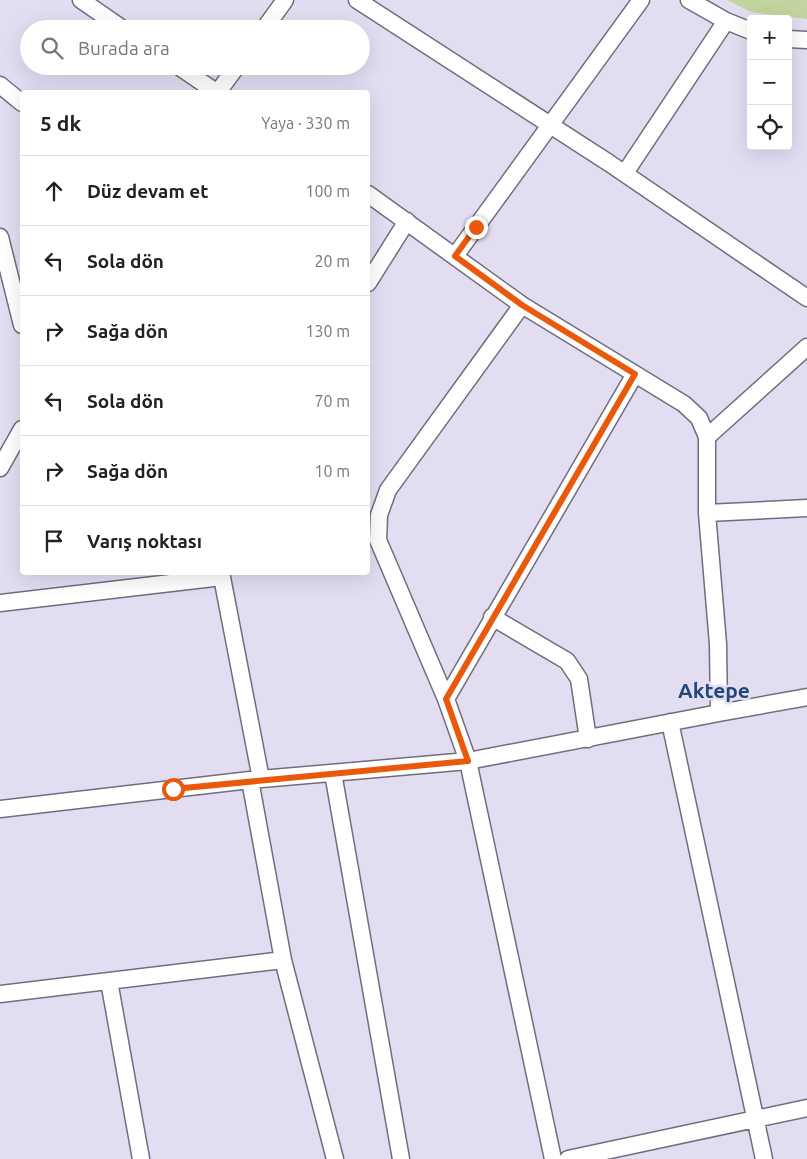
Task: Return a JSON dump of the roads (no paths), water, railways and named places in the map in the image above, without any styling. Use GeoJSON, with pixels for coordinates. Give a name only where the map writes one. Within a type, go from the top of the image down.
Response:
{"type":"FeatureCollection","features":[{"type":"Feature","properties":{"kind":"street"},"geometry":{"type":"LineString","coordinates":[[81,0],[110,20]]}},
{"type":"Feature","properties":{"kind":"street"},"geometry":{"type":"LineString","coordinates":[[271,20],[285,0]]}},
{"type":"Feature","properties":{"kind":"street"},"geometry":{"type":"LineString","coordinates":[[357,0],[550,124],[807,298]]}},
{"type":"Feature","properties":{"kind":"street"},"geometry":{"type":"LineString","coordinates":[[455,256],[641,0]]}},
{"type":"Feature","properties":{"kind":"street"},"geometry":{"type":"LineString","coordinates":[[689,0],[726,21],[747,29]]}},
{"type":"Feature","properties":{"kind":"street"},"geometry":{"type":"LineString","coordinates":[[625,174],[726,21]]}},
{"type":"Feature","properties":{"kind":"street"},"geometry":{"type":"LineString","coordinates":[[792,38],[807,40]]}},
{"type":"Feature","properties":{"kind":"street"},"geometry":{"type":"LineString","coordinates":[[192,75],[214,90]]}},
{"type":"Feature","properties":{"kind":"street"},"geometry":{"type":"LineString","coordinates":[[219,90],[230,75]]}},
{"type":"Feature","properties":{"kind":"street"},"geometry":{"type":"LineString","coordinates":[[0,85],[20,101]]}},
{"type":"Feature","properties":{"kind":"street"},"geometry":{"type":"LineString","coordinates":[[370,195],[522,305],[684,404],[700,418],[707,437],[707,513],[718,644],[720,713]]}},
{"type":"Feature","properties":{"kind":"street"},"geometry":{"type":"LineString","coordinates":[[370,280],[407,221]]}},
{"type":"Feature","properties":{"kind":"street"},"geometry":{"type":"LineString","coordinates":[[0,237],[20,316]]}},
{"type":"Feature","properties":{"kind":"street"},"geometry":{"type":"LineString","coordinates":[[522,305],[388,490],[379,515],[373,523],[378,540],[446,699],[468,761],[553,1159]]}},
{"type":"Feature","properties":{"kind":"street"},"geometry":{"type":"LineString","coordinates":[[707,437],[807,347]]}},
{"type":"Feature","properties":{"kind":"street"},"geometry":{"type":"LineString","coordinates":[[446,699],[635,374]]}},
{"type":"Feature","properties":{"kind":"street"},"geometry":{"type":"LineString","coordinates":[[0,468],[20,433]]}},
{"type":"Feature","properties":{"kind":"street"},"geometry":{"type":"LineString","coordinates":[[707,513],[807,508]]}},
{"type":"Feature","properties":{"kind":"street"},"geometry":{"type":"LineString","coordinates":[[0,603],[222,575],[256,780],[283,960],[335,1159]]}},
{"type":"Feature","properties":{"kind":"street"},"geometry":{"type":"LineString","coordinates":[[492,617],[567,661],[579,679],[588,739]]}},
{"type":"Feature","properties":{"kind":"street"},"geometry":{"type":"LineString","coordinates":[[0,809],[333,772],[468,761],[807,697]]}},
{"type":"Feature","properties":{"kind":"street"},"geometry":{"type":"LineString","coordinates":[[670,722],[764,1159]]}},
{"type":"Feature","properties":{"kind":"street"},"geometry":{"type":"LineString","coordinates":[[333,772],[401,1159]]}},
{"type":"Feature","properties":{"kind":"street"},"geometry":{"type":"LineString","coordinates":[[0,994],[283,960]]}},
{"type":"Feature","properties":{"kind":"street"},"geometry":{"type":"LineString","coordinates":[[109,981],[141,1159]]}},
{"type":"Feature","properties":{"kind":"street"},"geometry":{"type":"LineString","coordinates":[[568,1159],[807,1108]]}},
{"type":"Feature","properties":{"kind":"district","name":"Aktepe"},"geometry":{"type":"Point","coordinates":[714,690]}}]}
